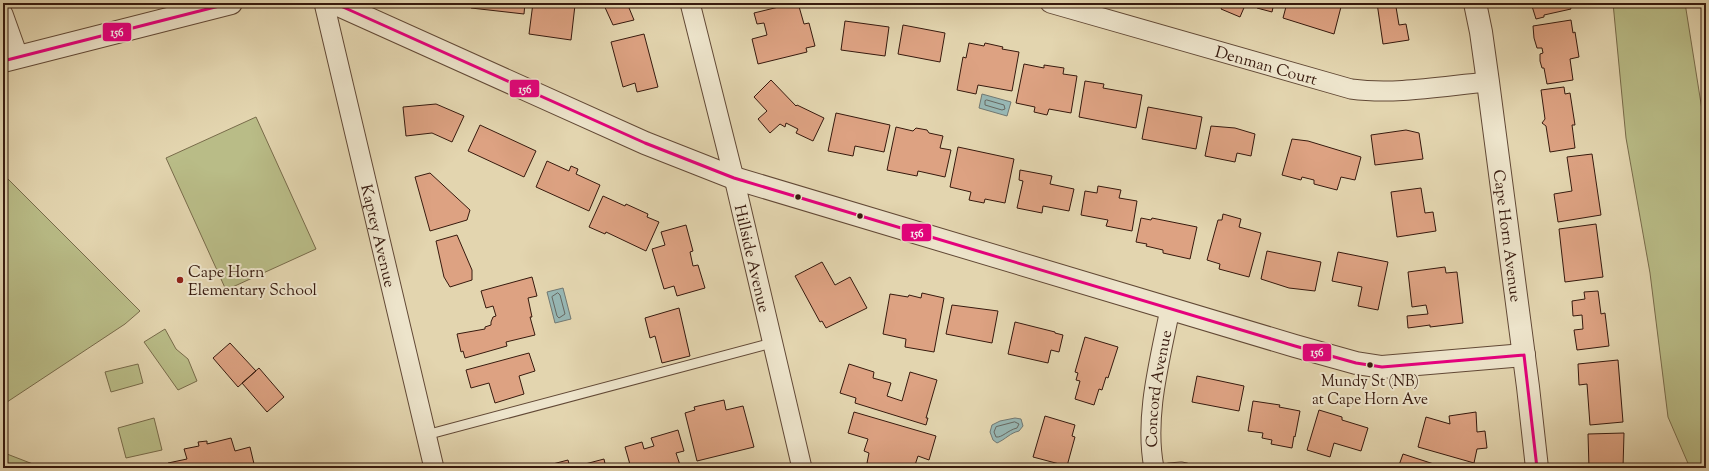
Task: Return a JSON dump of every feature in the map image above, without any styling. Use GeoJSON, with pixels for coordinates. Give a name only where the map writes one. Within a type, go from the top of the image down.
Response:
{"type":"FeatureCollection","features":[{"type":"Feature","properties":{"kind":"street"},"geometry":{"type":"LineString","coordinates":[[3,14],[10,58],[231,3]]}},
{"type":"Feature","properties":{"kind":"street","name":"Kaptey Avenue"},"geometry":{"type":"LineString","coordinates":[[324,3],[434,468]]}},
{"type":"Feature","properties":{"kind":"street"},"geometry":{"type":"LineString","coordinates":[[334,3],[645,143],[734,178],[1170,309],[1343,360],[1371,366],[1399,367],[1524,355]]}},
{"type":"Feature","properties":{"kind":"street","name":"Hillside Avenue"},"geometry":{"type":"LineString","coordinates":[[690,3],[734,178],[802,468]]}},
{"type":"Feature","properties":{"kind":"street","name":"Denman Court"},"geometry":{"type":"LineString","coordinates":[[1050,3],[1351,89],[1369,92],[1393,91],[1488,82]]}},
{"type":"Feature","properties":{"kind":"street","name":"Cape Horn Avenue"},"geometry":{"type":"LineString","coordinates":[[1475,3],[1488,82],[1524,355],[1537,468]]}},
{"type":"Feature","properties":{"kind":"street","name":"Concord Avenue"},"geometry":{"type":"LineString","coordinates":[[1154,468],[1150,449],[1151,414],[1170,309]]}},
{"type":"Feature","properties":{"kind":"lane"},"geometry":{"type":"LineString","coordinates":[[426,436],[772,343]]}},
{"type":"Feature","properties":{"kind":"lane"},"geometry":{"type":"LineString","coordinates":[[1169,468],[1186,468]]}},
{"type":"Feature","properties":{"kind":"green space"},"geometry":{"type":"Polygon","coordinates":[[[1613,3],[1685,3],[1706,135],[1706,468],[1690,468],[1668,417],[1650,273],[1626,138],[1613,3]]]}},
{"type":"Feature","properties":{"kind":"green space"},"geometry":{"type":"Polygon","coordinates":[[[256,117],[316,249],[226,290],[166,158],[256,117]]]}},
{"type":"Feature","properties":{"kind":"green space"},"geometry":{"type":"Polygon","coordinates":[[[3,174],[140,311],[125,324],[4,404],[3,174]]]}},
{"type":"Feature","properties":{"kind":"green space"},"geometry":{"type":"Polygon","coordinates":[[[165,329],[176,349],[188,359],[197,381],[178,390],[144,342],[165,329]]]}},
{"type":"Feature","properties":{"kind":"green space"},"geometry":{"type":"Polygon","coordinates":[[[138,364],[143,383],[111,392],[105,372],[138,364]]]}},
{"type":"Feature","properties":{"kind":"green space"},"geometry":{"type":"Polygon","coordinates":[[[154,418],[162,450],[126,458],[118,428],[154,418]]]}},
{"type":"Feature","properties":{"kind":"green space"},"geometry":{"type":"Polygon","coordinates":[[[7,454],[38,466],[38,468],[3,468],[3,463],[7,454]]]}},
{"type":"Feature","properties":{"kind":"water"},"geometry":{"type":"Polygon","coordinates":[[[982,94],[1011,102],[1007,116],[979,108],[982,94]]]}},
{"type":"Feature","properties":{"kind":"water"},"geometry":{"type":"Polygon","coordinates":[[[563,288],[571,319],[555,323],[547,292],[563,288]]]}},
{"type":"Feature","properties":{"kind":"water"},"geometry":{"type":"Polygon","coordinates":[[[1015,418],[1021,419],[1023,426],[1019,431],[997,443],[993,440],[990,432],[992,425],[1000,421],[1015,418]]]}},
{"type":"Feature","properties":{"kind":"building"},"geometry":{"type":"Polygon","coordinates":[[[472,3],[525,3],[524,14],[471,8],[472,3]]]}},
{"type":"Feature","properties":{"kind":"building"},"geometry":{"type":"Polygon","coordinates":[[[533,3],[561,3],[575,5],[571,40],[529,34],[533,3]]]}},
{"type":"Feature","properties":{"kind":"building"},"geometry":{"type":"Polygon","coordinates":[[[603,3],[627,3],[634,20],[613,25],[603,3]]]}},
{"type":"Feature","properties":{"kind":"building"},"geometry":{"type":"Polygon","coordinates":[[[798,3],[804,24],[809,23],[815,46],[806,48],[807,52],[758,64],[752,39],[767,35],[764,23],[757,24],[754,13],[798,3]]]}},
{"type":"Feature","properties":{"kind":"building"},"geometry":{"type":"Polygon","coordinates":[[[1224,3],[1246,3],[1240,17],[1221,9],[1224,3]]]}},
{"type":"Feature","properties":{"kind":"building"},"geometry":{"type":"Polygon","coordinates":[[[1258,3],[1274,3],[1272,12],[1257,8],[1258,3]]]}},
{"type":"Feature","properties":{"kind":"building"},"geometry":{"type":"Polygon","coordinates":[[[1287,3],[1342,3],[1334,34],[1283,18],[1287,3]]]}},
{"type":"Feature","properties":{"kind":"building"},"geometry":{"type":"Polygon","coordinates":[[[1377,3],[1417,3],[1396,7],[1399,25],[1406,24],[1409,40],[1383,44],[1377,3]]]}},
{"type":"Feature","properties":{"kind":"building"},"geometry":{"type":"Polygon","coordinates":[[[1531,3],[1569,3],[1571,9],[1544,15],[1544,17],[1536,19],[1531,3]]]}},
{"type":"Feature","properties":{"kind":"building"},"geometry":{"type":"Polygon","coordinates":[[[1571,20],[1573,33],[1575,32],[1579,57],[1570,59],[1573,80],[1547,84],[1544,68],[1542,68],[1540,61],[1540,54],[1543,53],[1542,48],[1537,48],[1533,26],[1571,20]]]}},
{"type":"Feature","properties":{"kind":"building"},"geometry":{"type":"Polygon","coordinates":[[[845,21],[889,27],[885,56],[841,50],[845,21]]]}},
{"type":"Feature","properties":{"kind":"building"},"geometry":{"type":"Polygon","coordinates":[[[903,25],[945,33],[940,62],[898,54],[903,25]]]}},
{"type":"Feature","properties":{"kind":"building"},"geometry":{"type":"Polygon","coordinates":[[[644,34],[658,87],[637,92],[635,83],[623,87],[611,42],[644,34]]]}},
{"type":"Feature","properties":{"kind":"building"},"geometry":{"type":"Polygon","coordinates":[[[969,43],[984,46],[985,43],[1003,47],[1002,49],[1019,52],[1012,91],[978,85],[976,94],[957,90],[963,57],[966,58],[969,43]]]}},
{"type":"Feature","properties":{"kind":"building"},"geometry":{"type":"Polygon","coordinates":[[[1024,64],[1044,68],[1044,65],[1064,68],[1063,74],[1077,76],[1071,113],[1049,109],[1047,115],[1034,112],[1035,107],[1016,103],[1024,64]]]}},
{"type":"Feature","properties":{"kind":"building"},"geometry":{"type":"Polygon","coordinates":[[[771,80],[796,106],[797,105],[824,118],[813,141],[796,133],[798,129],[786,123],[785,127],[780,124],[770,133],[758,119],[767,111],[754,97],[771,80]]]}},
{"type":"Feature","properties":{"kind":"building"},"geometry":{"type":"Polygon","coordinates":[[[1085,81],[1104,84],[1103,88],[1142,95],[1136,128],[1079,117],[1085,81]]]}},
{"type":"Feature","properties":{"kind":"building"},"geometry":{"type":"Polygon","coordinates":[[[1564,87],[1565,94],[1570,93],[1575,125],[1572,125],[1575,148],[1550,152],[1546,126],[1542,123],[1545,119],[1541,90],[1564,87]]]}},
{"type":"Feature","properties":{"kind":"building"},"geometry":{"type":"Polygon","coordinates":[[[436,104],[464,116],[452,142],[432,133],[406,136],[403,107],[436,104]]]}},
{"type":"Feature","properties":{"kind":"building"},"geometry":{"type":"Polygon","coordinates":[[[1148,107],[1202,117],[1196,149],[1142,139],[1148,107]]]}},
{"type":"Feature","properties":{"kind":"building"},"geometry":{"type":"Polygon","coordinates":[[[836,113],[890,125],[884,152],[855,146],[853,156],[828,151],[836,113]]]}},
{"type":"Feature","properties":{"kind":"building"},"geometry":{"type":"Polygon","coordinates":[[[480,125],[536,151],[524,177],[468,151],[480,125]]]}},
{"type":"Feature","properties":{"kind":"building"},"geometry":{"type":"Polygon","coordinates":[[[1211,126],[1235,128],[1255,134],[1251,156],[1237,153],[1235,162],[1205,156],[1211,126]]]}},
{"type":"Feature","properties":{"kind":"building"},"geometry":{"type":"Polygon","coordinates":[[[896,127],[913,131],[916,128],[927,130],[929,133],[943,136],[940,148],[951,150],[945,177],[918,171],[917,176],[887,170],[896,127]]]}},
{"type":"Feature","properties":{"kind":"building"},"geometry":{"type":"Polygon","coordinates":[[[1406,130],[1419,133],[1423,159],[1375,165],[1371,135],[1406,130]]]}},
{"type":"Feature","properties":{"kind":"building"},"geometry":{"type":"Polygon","coordinates":[[[1292,139],[1308,141],[1361,157],[1355,180],[1341,177],[1337,190],[1314,184],[1314,180],[1302,177],[1301,180],[1282,175],[1292,139]]]}},
{"type":"Feature","properties":{"kind":"building"},"geometry":{"type":"Polygon","coordinates":[[[958,147],[1014,159],[1005,203],[985,199],[984,203],[969,200],[971,192],[950,187],[958,147]]]}},
{"type":"Feature","properties":{"kind":"building"},"geometry":{"type":"Polygon","coordinates":[[[1592,154],[1601,215],[1558,222],[1554,194],[1572,191],[1567,157],[1592,154]]]}},
{"type":"Feature","properties":{"kind":"building"},"geometry":{"type":"Polygon","coordinates":[[[547,161],[569,171],[571,166],[578,169],[576,174],[600,185],[589,211],[536,187],[547,161]]]}},
{"type":"Feature","properties":{"kind":"building"},"geometry":{"type":"Polygon","coordinates":[[[1020,170],[1052,176],[1050,184],[1074,189],[1069,211],[1043,206],[1042,213],[1017,208],[1023,181],[1019,180],[1020,170]]]}},
{"type":"Feature","properties":{"kind":"building"},"geometry":{"type":"Polygon","coordinates":[[[430,173],[470,210],[467,220],[430,231],[415,177],[430,173]]]}},
{"type":"Feature","properties":{"kind":"building"},"geometry":{"type":"Polygon","coordinates":[[[1098,186],[1121,190],[1119,198],[1137,201],[1132,231],[1106,226],[1108,220],[1081,215],[1085,191],[1097,193],[1098,186]]]}},
{"type":"Feature","properties":{"kind":"building"},"geometry":{"type":"Polygon","coordinates":[[[1421,188],[1425,213],[1433,212],[1436,231],[1397,237],[1391,192],[1421,188]]]}},
{"type":"Feature","properties":{"kind":"building"},"geometry":{"type":"Polygon","coordinates":[[[603,196],[648,214],[647,217],[659,222],[646,251],[606,232],[605,234],[589,227],[603,196]]]}},
{"type":"Feature","properties":{"kind":"building"},"geometry":{"type":"Polygon","coordinates":[[[1223,214],[1241,219],[1239,227],[1261,233],[1249,277],[1219,269],[1220,264],[1207,260],[1218,220],[1222,220],[1223,214]]]}},
{"type":"Feature","properties":{"kind":"building"},"geometry":{"type":"Polygon","coordinates":[[[1141,218],[1151,220],[1152,218],[1197,227],[1190,259],[1163,253],[1163,250],[1146,246],[1147,244],[1136,242],[1141,218]]]}},
{"type":"Feature","properties":{"kind":"building"},"geometry":{"type":"Polygon","coordinates":[[[1596,224],[1603,277],[1565,282],[1559,229],[1596,224]]]}},
{"type":"Feature","properties":{"kind":"building"},"geometry":{"type":"Polygon","coordinates":[[[686,225],[693,251],[690,252],[693,266],[698,265],[705,288],[677,296],[674,286],[664,289],[652,249],[665,245],[661,232],[686,225]]]}},
{"type":"Feature","properties":{"kind":"building"},"geometry":{"type":"Polygon","coordinates":[[[457,235],[472,270],[472,280],[450,287],[444,277],[436,241],[457,235]]]}},
{"type":"Feature","properties":{"kind":"building"},"geometry":{"type":"Polygon","coordinates":[[[1267,251],[1321,262],[1315,291],[1289,288],[1261,279],[1267,251]]]}},
{"type":"Feature","properties":{"kind":"building"},"geometry":{"type":"Polygon","coordinates":[[[1338,252],[1388,262],[1378,310],[1358,306],[1362,287],[1332,281],[1338,252]]]}},
{"type":"Feature","properties":{"kind":"building"},"geometry":{"type":"Polygon","coordinates":[[[822,262],[835,285],[850,277],[867,308],[826,328],[822,321],[820,322],[795,276],[822,262]]]}},
{"type":"Feature","properties":{"kind":"building"},"geometry":{"type":"Polygon","coordinates":[[[1445,267],[1446,273],[1457,272],[1463,323],[1408,328],[1407,316],[1428,314],[1426,305],[1412,307],[1408,272],[1445,267]]]}},
{"type":"Feature","properties":{"kind":"building"},"geometry":{"type":"Polygon","coordinates":[[[532,277],[537,296],[528,298],[532,317],[530,317],[535,335],[506,342],[507,346],[465,358],[463,351],[461,352],[457,334],[485,329],[485,327],[491,325],[493,317],[496,316],[493,306],[486,308],[481,291],[532,277]]]}},
{"type":"Feature","properties":{"kind":"building"},"geometry":{"type":"Polygon","coordinates":[[[1598,291],[1601,314],[1605,313],[1609,346],[1577,350],[1574,330],[1583,329],[1582,315],[1573,316],[1572,301],[1585,299],[1584,292],[1598,291]]]}},
{"type":"Feature","properties":{"kind":"building"},"geometry":{"type":"Polygon","coordinates":[[[922,293],[944,298],[934,352],[905,347],[906,339],[883,334],[890,294],[908,297],[909,295],[921,298],[922,293]]]}},
{"type":"Feature","properties":{"kind":"building"},"geometry":{"type":"Polygon","coordinates":[[[952,305],[998,311],[992,343],[946,334],[952,305]]]}},
{"type":"Feature","properties":{"kind":"building"},"geometry":{"type":"Polygon","coordinates":[[[679,308],[690,356],[662,363],[655,336],[650,338],[645,318],[679,308]]]}},
{"type":"Feature","properties":{"kind":"building"},"geometry":{"type":"Polygon","coordinates":[[[1015,322],[1063,335],[1059,352],[1051,350],[1048,363],[1008,354],[1015,322]]]}},
{"type":"Feature","properties":{"kind":"building"},"geometry":{"type":"Polygon","coordinates":[[[1085,337],[1118,347],[1108,378],[1106,377],[1102,390],[1099,389],[1094,405],[1075,399],[1080,381],[1076,380],[1078,373],[1075,372],[1085,337]]]}},
{"type":"Feature","properties":{"kind":"building"},"geometry":{"type":"Polygon","coordinates":[[[230,343],[256,371],[238,387],[213,358],[230,343]]]}},
{"type":"Feature","properties":{"kind":"building"},"geometry":{"type":"Polygon","coordinates":[[[529,353],[535,371],[519,376],[524,394],[495,403],[489,383],[471,388],[466,370],[529,353]]]}},
{"type":"Feature","properties":{"kind":"building"},"geometry":{"type":"Polygon","coordinates":[[[1618,360],[1623,422],[1590,425],[1587,384],[1579,385],[1578,364],[1618,360]]]}},
{"type":"Feature","properties":{"kind":"building"},"geometry":{"type":"Polygon","coordinates":[[[849,364],[874,372],[873,378],[891,383],[887,396],[902,401],[910,372],[937,380],[926,418],[928,418],[926,425],[855,403],[856,398],[840,393],[849,364]]]}},
{"type":"Feature","properties":{"kind":"building"},"geometry":{"type":"Polygon","coordinates":[[[259,368],[284,397],[267,412],[242,383],[259,368]]]}},
{"type":"Feature","properties":{"kind":"building"},"geometry":{"type":"Polygon","coordinates":[[[1197,376],[1244,386],[1239,411],[1192,402],[1197,376]]]}},
{"type":"Feature","properties":{"kind":"building"},"geometry":{"type":"Polygon","coordinates":[[[724,400],[726,410],[743,406],[754,447],[697,461],[685,413],[695,410],[694,407],[724,400]]]}},
{"type":"Feature","properties":{"kind":"building"},"geometry":{"type":"Polygon","coordinates":[[[1253,401],[1280,405],[1279,407],[1300,411],[1292,448],[1271,444],[1272,440],[1262,438],[1263,433],[1248,431],[1253,401]]]}},
{"type":"Feature","properties":{"kind":"building"},"geometry":{"type":"Polygon","coordinates":[[[1319,410],[1342,417],[1342,420],[1368,428],[1361,451],[1334,443],[1330,457],[1307,450],[1319,410]]]}},
{"type":"Feature","properties":{"kind":"building"},"geometry":{"type":"Polygon","coordinates":[[[854,412],[936,436],[929,460],[918,456],[914,468],[884,468],[867,463],[869,453],[864,451],[868,439],[848,433],[854,412]]]}},
{"type":"Feature","properties":{"kind":"building"},"geometry":{"type":"Polygon","coordinates":[[[1476,412],[1477,432],[1485,431],[1487,448],[1477,449],[1474,463],[1418,447],[1426,417],[1450,424],[1449,416],[1476,412]]]}},
{"type":"Feature","properties":{"kind":"building"},"geometry":{"type":"Polygon","coordinates":[[[1045,416],[1075,425],[1072,436],[1075,437],[1067,466],[1033,457],[1045,416]]]}},
{"type":"Feature","properties":{"kind":"building"},"geometry":{"type":"Polygon","coordinates":[[[678,430],[684,451],[676,453],[681,468],[631,468],[625,447],[642,442],[644,449],[654,446],[651,438],[678,430]]]}},
{"type":"Feature","properties":{"kind":"building"},"geometry":{"type":"Polygon","coordinates":[[[1624,433],[1623,468],[1589,468],[1588,434],[1624,433]]]}},
{"type":"Feature","properties":{"kind":"building"},"geometry":{"type":"Polygon","coordinates":[[[231,438],[235,451],[250,447],[255,468],[169,468],[168,463],[187,459],[184,449],[199,446],[198,442],[207,441],[207,444],[231,438]]]}},
{"type":"Feature","properties":{"kind":"building"},"geometry":{"type":"Polygon","coordinates":[[[1403,454],[1443,467],[1398,468],[1403,454]]]}},
{"type":"Feature","properties":{"kind":"building"},"geometry":{"type":"Polygon","coordinates":[[[604,459],[606,468],[570,468],[604,459]]]}},
{"type":"Feature","properties":{"kind":"building"},"geometry":{"type":"Polygon","coordinates":[[[568,460],[570,468],[545,468],[545,466],[568,460]]]}},
{"type":"Feature","properties":{"kind":"transit line","name":"156"},"geometry":{"type":"LineString","coordinates":[[3,61],[231,3]]}},
{"type":"Feature","properties":{"kind":"transit line","name":"156"},"geometry":{"type":"LineString","coordinates":[[334,3],[645,143],[734,178],[1295,346],[1356,363],[1382,367],[1524,355]]}},
{"type":"Feature","properties":{"kind":"transit line","name":"156"},"geometry":{"type":"LineString","coordinates":[[1524,355],[1537,468]]}},
{"type":"Feature","properties":{"kind":"place","name":"Cape Horn Elementary School"},"geometry":{"type":"Point","coordinates":[180,280]}},
{"type":"Feature","properties":{"kind":"place","name":"Mundy St (NB) at Cape Horn Ave"},"geometry":{"type":"Point","coordinates":[1370,365]}}]}
